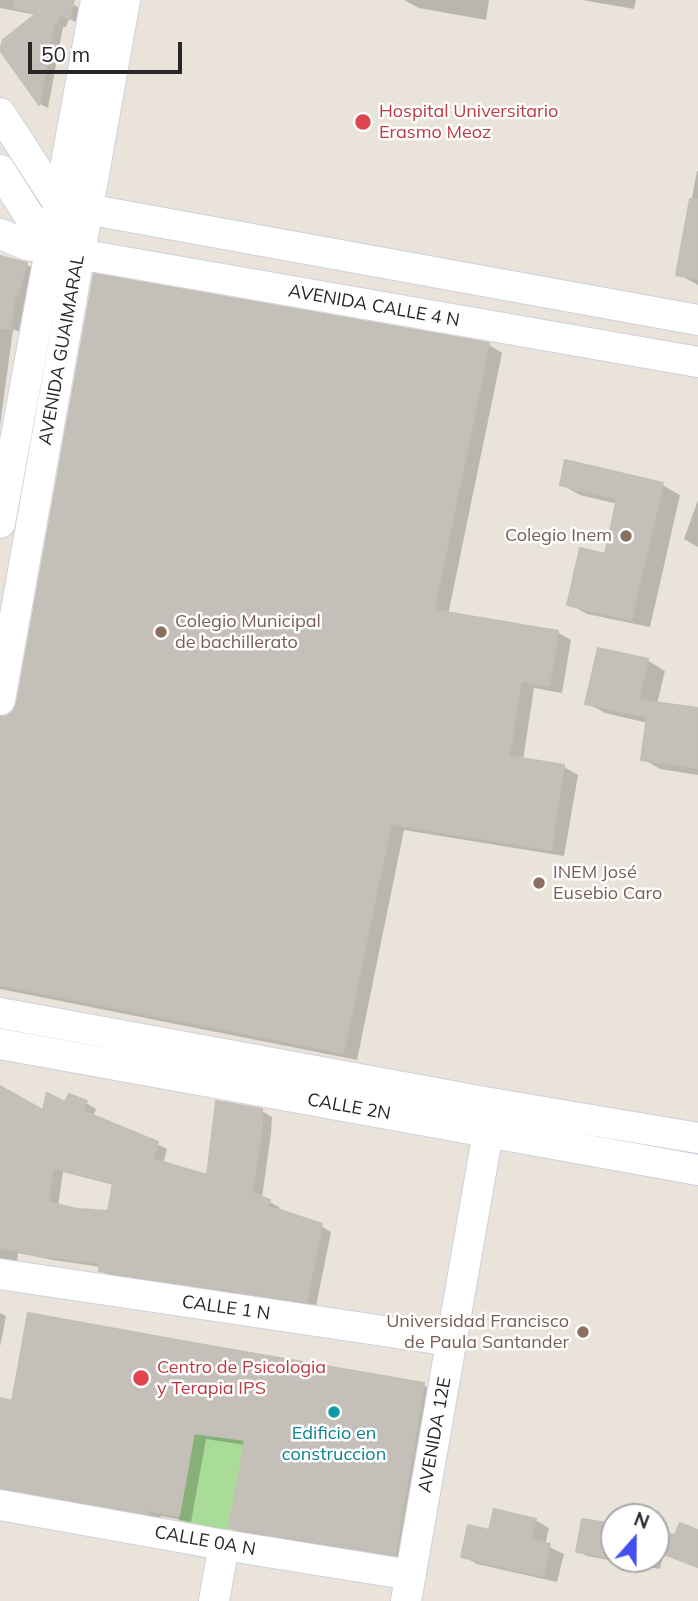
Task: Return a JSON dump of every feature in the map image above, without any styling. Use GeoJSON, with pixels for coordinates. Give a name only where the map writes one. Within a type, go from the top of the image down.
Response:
{"type":"FeatureCollection","features":[{"type":"Feature","properties":{"kind":"street","name":"AVENIDA GUAIMARAL"},"geometry":{"type":"LineString","coordinates":[[0,700],[79,254],[73,206],[96,0]]}},
{"type":"Feature","properties":{"kind":"street","name":"AVENIDA GUAIMARAL"},"geometry":{"type":"LineString","coordinates":[[0,523],[50,249],[73,206],[125,0]]}},
{"type":"Feature","properties":{"kind":"street"},"geometry":{"type":"LineString","coordinates":[[0,113],[73,206],[698,320]]}},
{"type":"Feature","properties":{"kind":"street"},"geometry":{"type":"LineString","coordinates":[[0,170],[50,249]]}},
{"type":"Feature","properties":{"kind":"street","name":"AVENIDA CALLE 4 N"},"geometry":{"type":"LineString","coordinates":[[0,234],[27,245],[698,362]]}},
{"type":"Feature","properties":{"kind":"street"},"geometry":{"type":"LineString","coordinates":[[646,353],[653,312]]}},
{"type":"Feature","properties":{"kind":"street","name":"CALLE 2N"},"geometry":{"type":"LineString","coordinates":[[0,1013],[489,1118],[698,1170]]}},
{"type":"Feature","properties":{"kind":"street","name":"CALLE 2N"},"geometry":{"type":"LineString","coordinates":[[0,1044],[489,1118],[698,1138]]}},
{"type":"Feature","properties":{"kind":"street","name":"AVENIDA 12E"},"geometry":{"type":"LineString","coordinates":[[408,1588],[489,1118]]}},
{"type":"Feature","properties":{"kind":"street","name":"CALLE 1 N"},"geometry":{"type":"LineString","coordinates":[[0,1274],[451,1341]]}},
{"type":"Feature","properties":{"kind":"street","name":"CALLE 0A N"},"geometry":{"type":"LineString","coordinates":[[0,1505],[224,1545],[408,1588]]}},
{"type":"Feature","properties":{"kind":"street"},"geometry":{"type":"LineString","coordinates":[[214,1601],[224,1545]]}},
{"type":"Feature","properties":{"kind":"green space"},"geometry":{"type":"Polygon","coordinates":[[[194,1433],[244,1440],[228,1532],[178,1523],[194,1433]]]}},
{"type":"Feature","properties":{"kind":"building"},"geometry":{"type":"Polygon","coordinates":[[[14,0],[74,0],[69,19],[60,15],[57,23],[54,23],[39,105],[0,50],[3,40],[37,13],[13,8],[14,0]]]}},
{"type":"Feature","properties":{"kind":"building"},"geometry":{"type":"Polygon","coordinates":[[[690,199],[698,200],[698,279],[676,275],[690,199]]]}},
{"type":"Feature","properties":{"kind":"building"},"geometry":{"type":"Polygon","coordinates":[[[0,256],[27,263],[18,295],[15,295],[10,329],[0,328],[0,256]]]}},
{"type":"Feature","properties":{"kind":"building"},"geometry":{"type":"Polygon","coordinates":[[[94,274],[489,343],[434,610],[558,631],[549,686],[521,681],[509,756],[564,765],[551,850],[391,824],[343,1053],[0,985],[0,717],[13,712],[17,703],[94,274]]]}},
{"type":"Feature","properties":{"kind":"building"},"geometry":{"type":"Polygon","coordinates":[[[565,460],[663,483],[631,620],[567,605],[580,548],[605,554],[617,499],[560,485],[565,460]]]}},
{"type":"Feature","properties":{"kind":"building"},"geometry":{"type":"Polygon","coordinates":[[[598,648],[648,659],[639,700],[698,708],[698,768],[641,760],[647,717],[585,704],[598,648]]]}},
{"type":"Feature","properties":{"kind":"building"},"geometry":{"type":"Polygon","coordinates":[[[0,1086],[43,1110],[47,1093],[65,1102],[69,1094],[87,1101],[83,1111],[158,1142],[153,1159],[207,1175],[216,1101],[262,1109],[262,1127],[252,1193],[270,1200],[267,1208],[322,1224],[306,1302],[99,1271],[100,1263],[41,1256],[0,1247],[0,1086]],[[53,1168],[48,1202],[77,1209],[108,1211],[113,1183],[53,1168]]]}},
{"type":"Feature","properties":{"kind":"building"},"geometry":{"type":"Polygon","coordinates":[[[28,1313],[424,1383],[395,1555],[229,1528],[245,1440],[194,1433],[179,1516],[148,1510],[148,1514],[0,1488],[0,1398],[12,1401],[28,1313]]]}},
{"type":"Feature","properties":{"kind":"building"},"geometry":{"type":"Polygon","coordinates":[[[494,1509],[536,1519],[531,1539],[550,1544],[543,1576],[461,1557],[468,1525],[489,1530],[494,1509]]]}},
{"type":"Feature","properties":{"kind":"building"},"geometry":{"type":"Polygon","coordinates":[[[582,1519],[600,1522],[600,1556],[576,1552],[582,1519]]]}},
{"type":"Feature","properties":{"kind":"building"},"geometry":{"type":"Polygon","coordinates":[[[680,1523],[698,1530],[698,1567],[670,1556],[670,1534],[675,1535],[680,1523]]]}},
{"type":"Feature","properties":{"kind":"place","name":"Hospital Universitario Erasmo Meoz"},"geometry":{"type":"Point","coordinates":[363,122]}},
{"type":"Feature","properties":{"kind":"place","name":"Colegio Inem"},"geometry":{"type":"Point","coordinates":[626,536]}},
{"type":"Feature","properties":{"kind":"place","name":"Colegio Municipal de bachillerato"},"geometry":{"type":"Point","coordinates":[161,632]}},
{"type":"Feature","properties":{"kind":"place","name":"INEM José Eusebio Caro"},"geometry":{"type":"Point","coordinates":[539,883]}},
{"type":"Feature","properties":{"kind":"place","name":"Universidad Francisco de Paula Santander"},"geometry":{"type":"Point","coordinates":[583,1332]}},
{"type":"Feature","properties":{"kind":"place","name":"Centro de Psicologia y Terapia IPS"},"geometry":{"type":"Point","coordinates":[141,1378]}},
{"type":"Feature","properties":{"kind":"place","name":"Edificio en construccion"},"geometry":{"type":"Point","coordinates":[334,1412]}}]}
